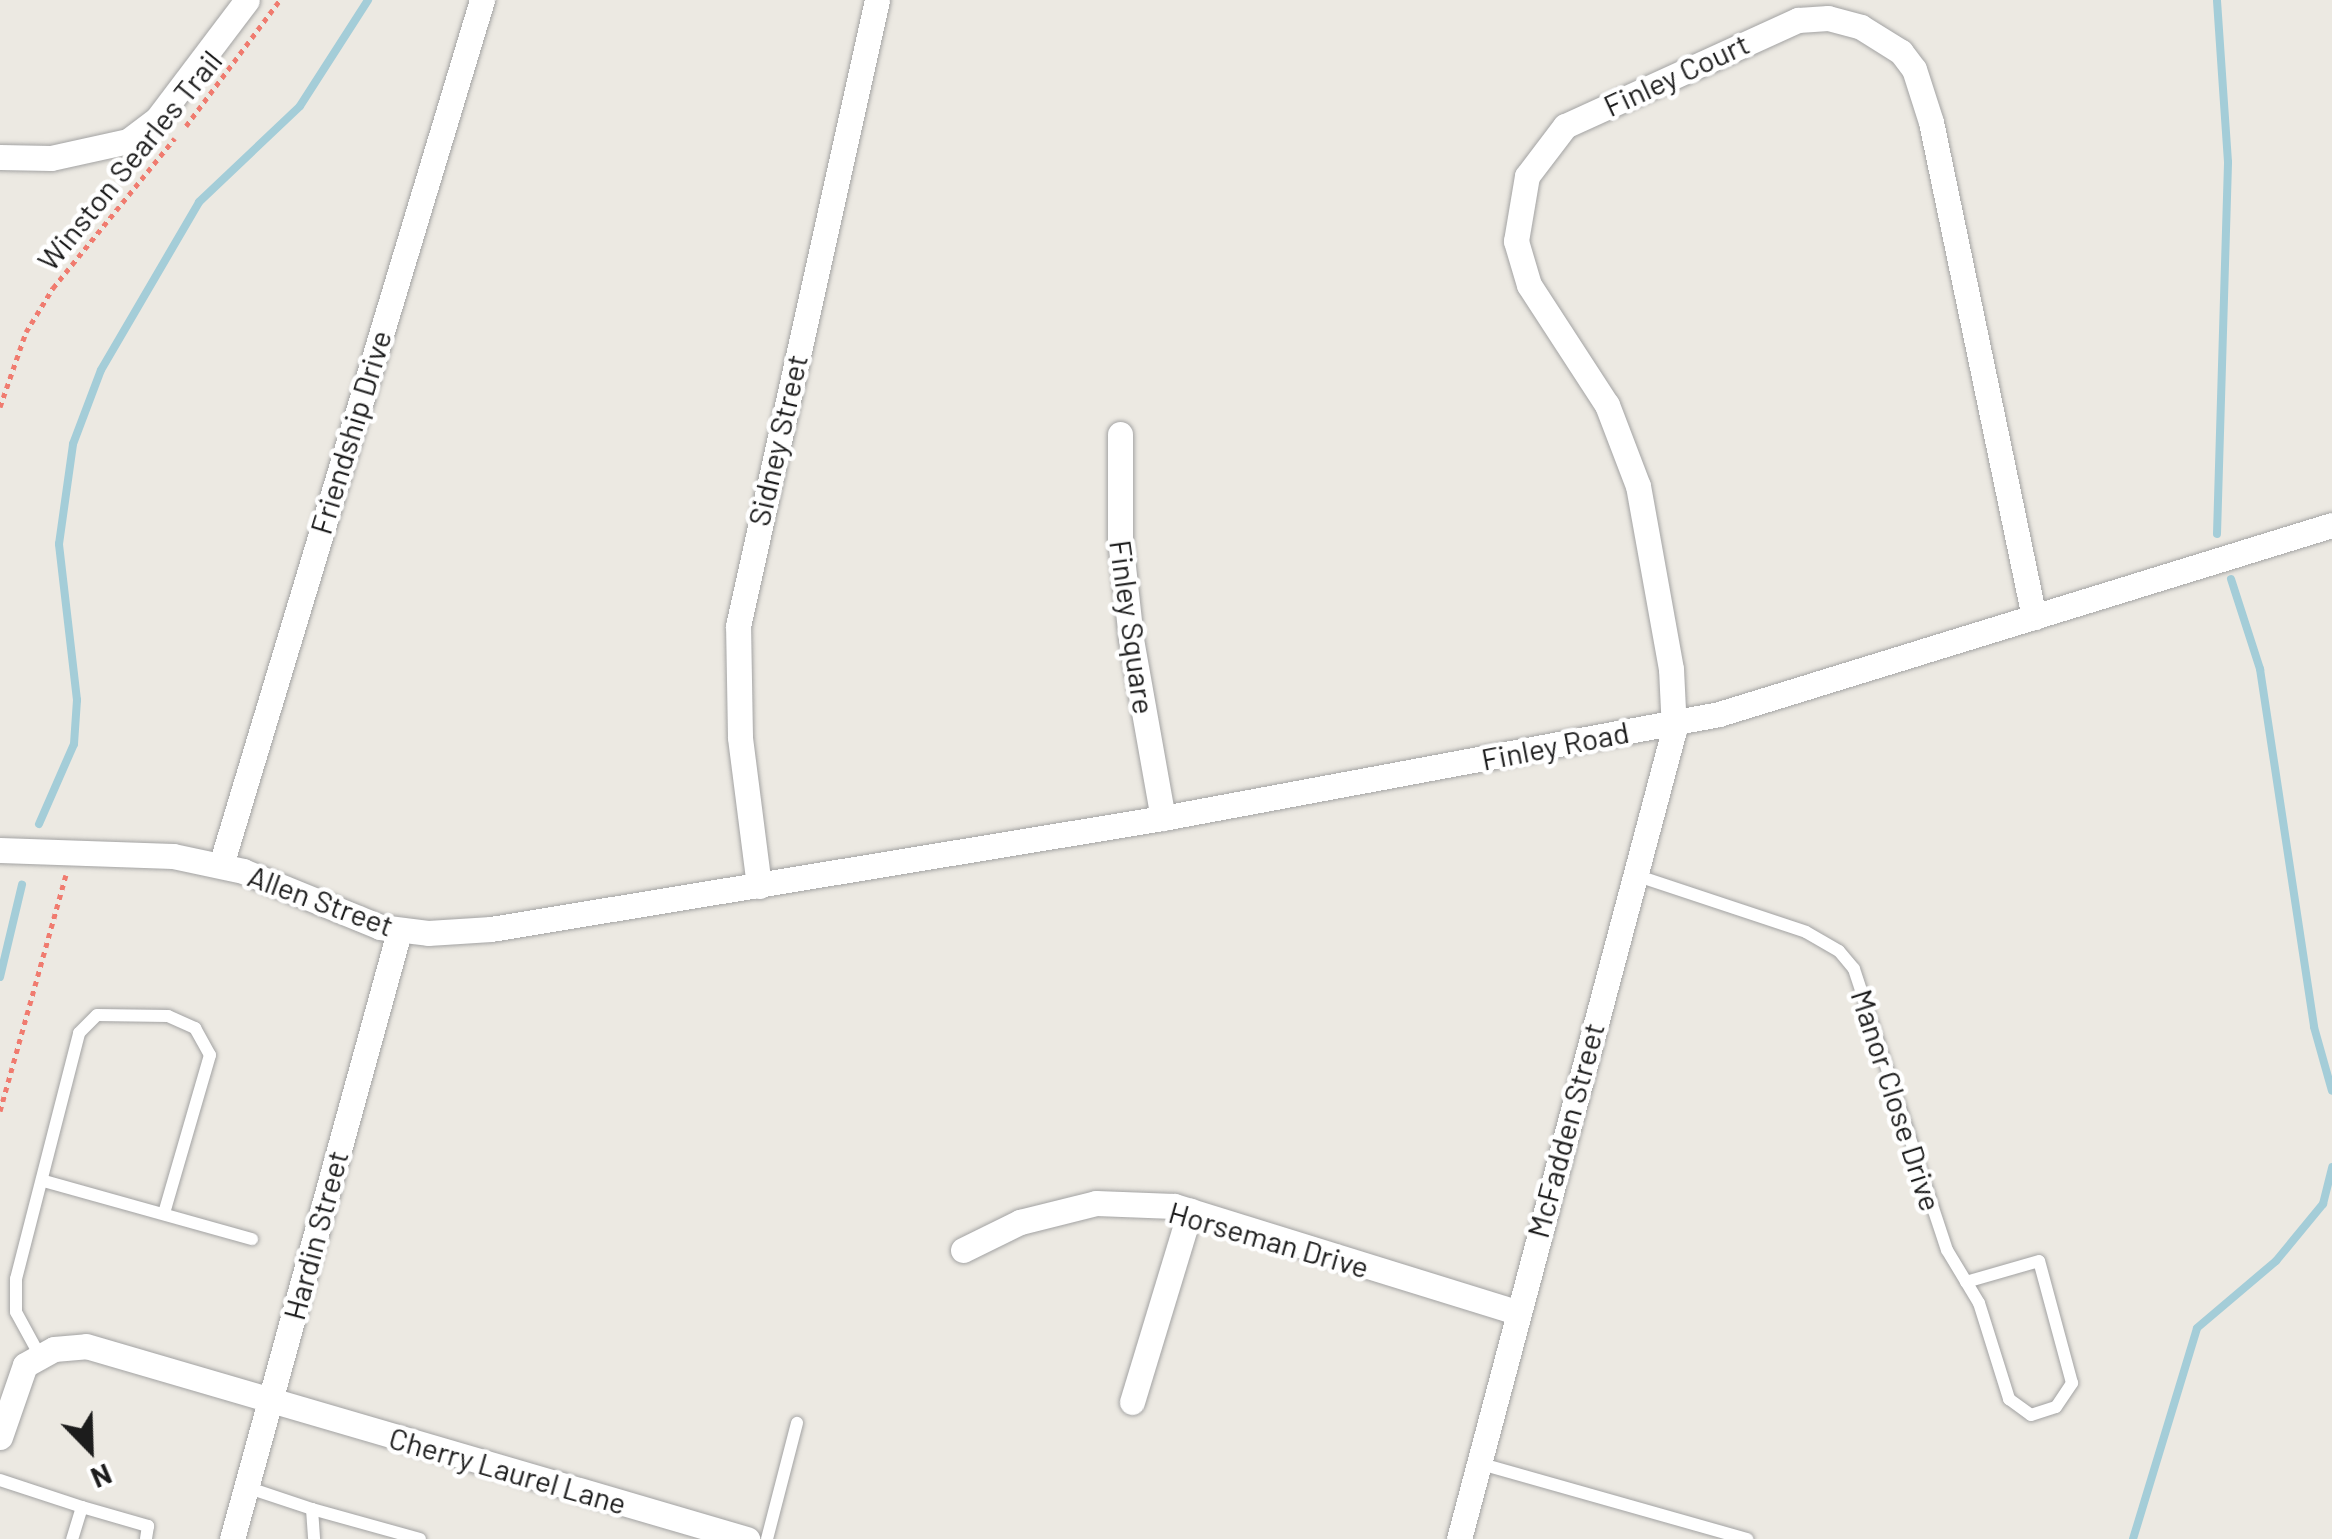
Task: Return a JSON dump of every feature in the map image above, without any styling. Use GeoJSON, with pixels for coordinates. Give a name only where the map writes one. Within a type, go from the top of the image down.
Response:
{"type":"FeatureCollection","features":[{"type":"Feature","properties":{"kind":"street"},"geometry":{"type":"LineString","coordinates":[[0,157],[51,158],[128,141],[170,104],[246,0]]}},
{"type":"Feature","properties":{"kind":"street","name":"Friendship Drive"},"geometry":{"type":"LineString","coordinates":[[221,865],[482,0]]}},
{"type":"Feature","properties":{"kind":"street","name":"Sidney Street"},"geometry":{"type":"LineString","coordinates":[[759,886],[740,737],[741,599],[877,0]]}},
{"type":"Feature","properties":{"kind":"street","name":"Finley Court"},"geometry":{"type":"LineString","coordinates":[[1674,723],[1671,669],[1638,486],[1607,405],[1529,286],[1516,240],[1518,214],[1527,176],[1564,126],[1798,20],[1828,18],[1883,37],[1914,70],[1931,122],[2034,617]]}},
{"type":"Feature","properties":{"kind":"street","name":"Finley Square"},"geometry":{"type":"LineString","coordinates":[[1120,434],[1122,556],[1163,818]]}},
{"type":"Feature","properties":{"kind":"street","name":"Finley Road"},"geometry":{"type":"LineString","coordinates":[[759,886],[1163,818],[1674,723],[2332,525]]}},
{"type":"Feature","properties":{"kind":"street","name":"McFadden Street"},"geometry":{"type":"LineString","coordinates":[[1458,1539],[1674,723]]}},
{"type":"Feature","properties":{"kind":"street","name":"Allen Street"},"geometry":{"type":"LineString","coordinates":[[0,850],[173,856],[221,865],[399,932],[462,933],[759,886]]}},
{"type":"Feature","properties":{"kind":"street","name":"Hardin Street"},"geometry":{"type":"LineString","coordinates":[[232,1539],[399,932]]}},
{"type":"Feature","properties":{"kind":"street","name":"Horseman Drive"},"geometry":{"type":"LineString","coordinates":[[963,1250],[1020,1222],[1096,1203],[1190,1211],[1517,1312]]}},
{"type":"Feature","properties":{"kind":"street"},"geometry":{"type":"LineString","coordinates":[[1132,1402],[1190,1211]]}},
{"type":"Feature","properties":{"kind":"street","name":"Cherry Laurel Lane"},"geometry":{"type":"LineString","coordinates":[[40,1356],[61,1346],[86,1346],[269,1404],[747,1539]]}},
{"type":"Feature","properties":{"kind":"street"},"geometry":{"type":"LineString","coordinates":[[0,1436],[16,1379],[40,1356]]}},
{"type":"Feature","properties":{"kind":"street"},"geometry":{"type":"LineString","coordinates":[[656,1539],[664,1514]]}},
{"type":"Feature","properties":{"kind":"lane","name":"Manor Close Drive"},"geometry":{"type":"LineString","coordinates":[[1635,875],[1806,932],[1839,951],[1854,969],[1947,1250],[1966,1282],[2009,1400],[2031,1415],[2066,1398],[2072,1383],[2039,1261],[1966,1282]]}},
{"type":"Feature","properties":{"kind":"lane"},"geometry":{"type":"LineString","coordinates":[[40,1356],[16,1312],[16,1280],[44,1181],[78,1033],[96,1015],[168,1016],[196,1028],[210,1054],[164,1212]]}},
{"type":"Feature","properties":{"kind":"lane"},"geometry":{"type":"LineString","coordinates":[[44,1181],[252,1239]]}},
{"type":"Feature","properties":{"kind":"lane"},"geometry":{"type":"LineString","coordinates":[[766,1539],[797,1422]]}},
{"type":"Feature","properties":{"kind":"lane"},"geometry":{"type":"LineString","coordinates":[[1478,1463],[1747,1539]]}},
{"type":"Feature","properties":{"kind":"lane"},"geometry":{"type":"LineString","coordinates":[[0,1480],[148,1526],[146,1539]]}},
{"type":"Feature","properties":{"kind":"lane"},"geometry":{"type":"LineString","coordinates":[[246,1488],[420,1539]]}},
{"type":"Feature","properties":{"kind":"lane"},"geometry":{"type":"LineString","coordinates":[[72,1539],[82,1507]]}},
{"type":"Feature","properties":{"kind":"lane"},"geometry":{"type":"LineString","coordinates":[[312,1509],[314,1539]]}},
{"type":"Feature","properties":{"kind":"path","name":"Winston Searles Trail"},"geometry":{"type":"LineString","coordinates":[[0,408],[26,332],[53,288],[234,69],[280,0]]}},
{"type":"Feature","properties":{"kind":"path"},"geometry":{"type":"LineString","coordinates":[[0,1111],[67,874],[51,874]]}},
{"type":"Feature","properties":{"kind":"waterway"},"geometry":{"type":"LineString","coordinates":[[39,824],[74,744],[77,700],[59,544],[73,444],[101,370],[199,202],[300,106],[368,0]]}},
{"type":"Feature","properties":{"kind":"waterway"},"geometry":{"type":"LineString","coordinates":[[2217,0],[2228,162],[2217,534]]}},
{"type":"Feature","properties":{"kind":"waterway"},"geometry":{"type":"LineString","coordinates":[[2231,579],[2260,669],[2314,1027],[2332,1091]]}},
{"type":"Feature","properties":{"kind":"waterway"},"geometry":{"type":"LineString","coordinates":[[0,977],[22,885]]}},
{"type":"Feature","properties":{"kind":"waterway"},"geometry":{"type":"LineString","coordinates":[[2133,1539],[2197,1328],[2276,1261],[2323,1204],[2332,1167]]}}]}
